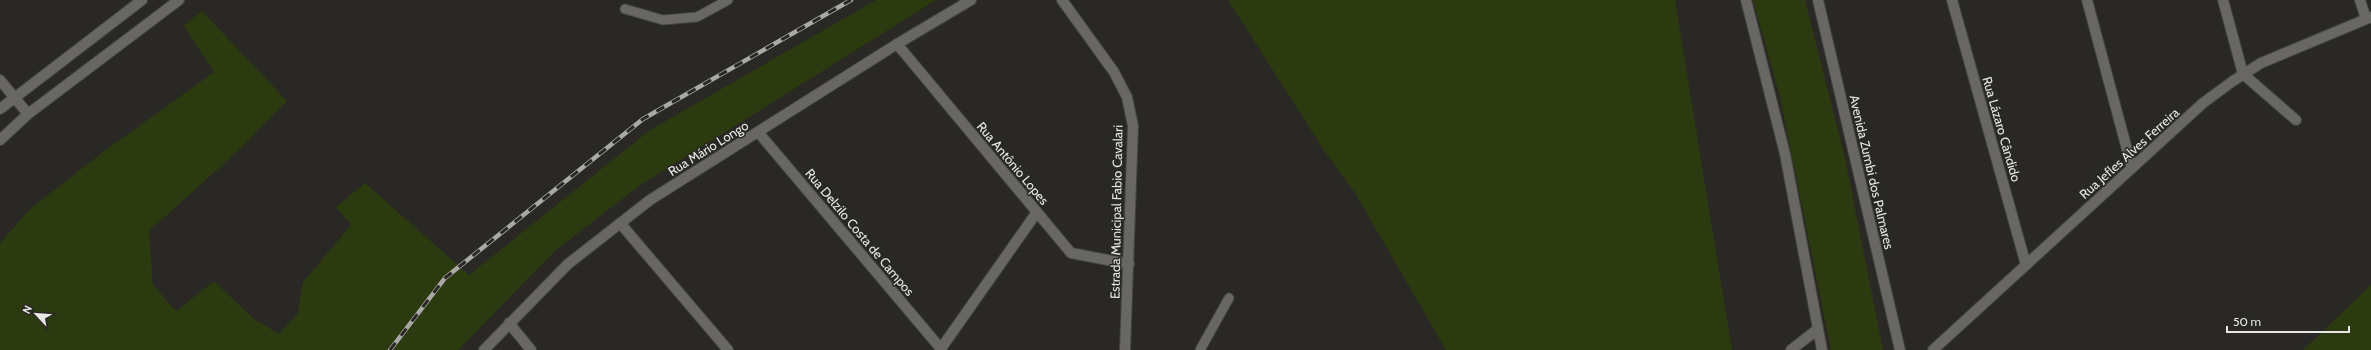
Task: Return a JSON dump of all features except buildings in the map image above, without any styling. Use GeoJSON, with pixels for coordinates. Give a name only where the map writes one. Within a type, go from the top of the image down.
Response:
{"type":"FeatureCollection","features":[{"type":"Feature","properties":{"kind":"street"},"geometry":{"type":"LineString","coordinates":[[0,109],[142,0]]}},
{"type":"Feature","properties":{"kind":"street"},"geometry":{"type":"LineString","coordinates":[[0,140],[28,114],[178,0]]}},
{"type":"Feature","properties":{"kind":"street","name":"Rua Mário Longo"},"geometry":{"type":"LineString","coordinates":[[484,350],[508,323],[568,264],[650,200],[897,44],[971,0]]}},
{"type":"Feature","properties":{"kind":"street","name":"Estrada Municipal Fabio Cavalari"},"geometry":{"type":"LineString","coordinates":[[1062,0],[1114,72],[1127,97],[1133,126],[1125,350]]}},
{"type":"Feature","properties":{"kind":"street"},"geometry":{"type":"LineString","coordinates":[[1746,0],[1785,154],[1822,350]]}},
{"type":"Feature","properties":{"kind":"street","name":"Avenida Zumbi dos Palmares"},"geometry":{"type":"LineString","coordinates":[[1818,0],[1900,350]]}},
{"type":"Feature","properties":{"kind":"street","name":"Rua Lázaro Cândido"},"geometry":{"type":"LineString","coordinates":[[1952,0],[2026,265]]}},
{"type":"Feature","properties":{"kind":"street"},"geometry":{"type":"LineString","coordinates":[[2087,0],[2132,168]]}},
{"type":"Feature","properties":{"kind":"street"},"geometry":{"type":"LineString","coordinates":[[2223,0],[2243,74],[2296,120]]}},
{"type":"Feature","properties":{"kind":"street"},"geometry":{"type":"LineString","coordinates":[[2360,0],[2368,18]]}},
{"type":"Feature","properties":{"kind":"street","name":"Rua Jefles Alves Ferreira"},"geometry":{"type":"LineString","coordinates":[[1933,350],[2203,103],[2243,74],[2261,64],[2368,18]]}},
{"type":"Feature","properties":{"kind":"street","name":"Rua Antônio Lopes"},"geometry":{"type":"LineString","coordinates":[[897,44],[1072,253],[1129,264]]}},
{"type":"Feature","properties":{"kind":"street"},"geometry":{"type":"LineString","coordinates":[[0,80],[28,114]]}},
{"type":"Feature","properties":{"kind":"street","name":"Rua Delzilo Costa de Campos"},"geometry":{"type":"LineString","coordinates":[[758,132],[941,350]]}},
{"type":"Feature","properties":{"kind":"street"},"geometry":{"type":"LineString","coordinates":[[941,350],[1037,212]]}},
{"type":"Feature","properties":{"kind":"street"},"geometry":{"type":"LineString","coordinates":[[620,223],[728,350]]}},
{"type":"Feature","properties":{"kind":"street"},"geometry":{"type":"LineString","coordinates":[[508,323],[531,350]]}},
{"type":"Feature","properties":{"kind":"street"},"geometry":{"type":"LineString","coordinates":[[1791,350],[1818,329]]}},
{"type":"Feature","properties":{"kind":"lane"},"geometry":{"type":"LineString","coordinates":[[625,9],[663,20],[697,17],[728,0]]}},
{"type":"Feature","properties":{"kind":"lane"},"geometry":{"type":"LineString","coordinates":[[1200,350],[1229,298]]}},
{"type":"Feature","properties":{"kind":"green space"},"geometry":{"type":"Polygon","coordinates":[[[876,0],[936,0],[639,186],[556,250],[458,350],[0,350],[0,243],[29,210],[103,152],[214,72],[184,26],[202,11],[287,101],[238,151],[149,231],[153,285],[176,311],[214,281],[254,319],[279,334],[297,315],[303,282],[351,225],[336,207],[365,183],[469,275],[650,130],[876,0]]]}},
{"type":"Feature","properties":{"kind":"green space"},"geometry":{"type":"Polygon","coordinates":[[[1228,0],[1675,0],[1732,350],[1446,350],[1355,193],[1323,149],[1228,0]]]}},
{"type":"Feature","properties":{"kind":"green space"},"geometry":{"type":"Polygon","coordinates":[[[1753,0],[1805,0],[1845,158],[1883,350],[1831,350],[1780,97],[1753,0]]]}},
{"type":"Feature","properties":{"kind":"green space"},"geometry":{"type":"Polygon","coordinates":[[[2371,285],[2371,350],[2303,350],[2371,285]]]}},
{"type":"Feature","properties":{"kind":"railway"},"geometry":{"type":"LineString","coordinates":[[390,350],[445,278],[643,119],[851,0]]}}]}
